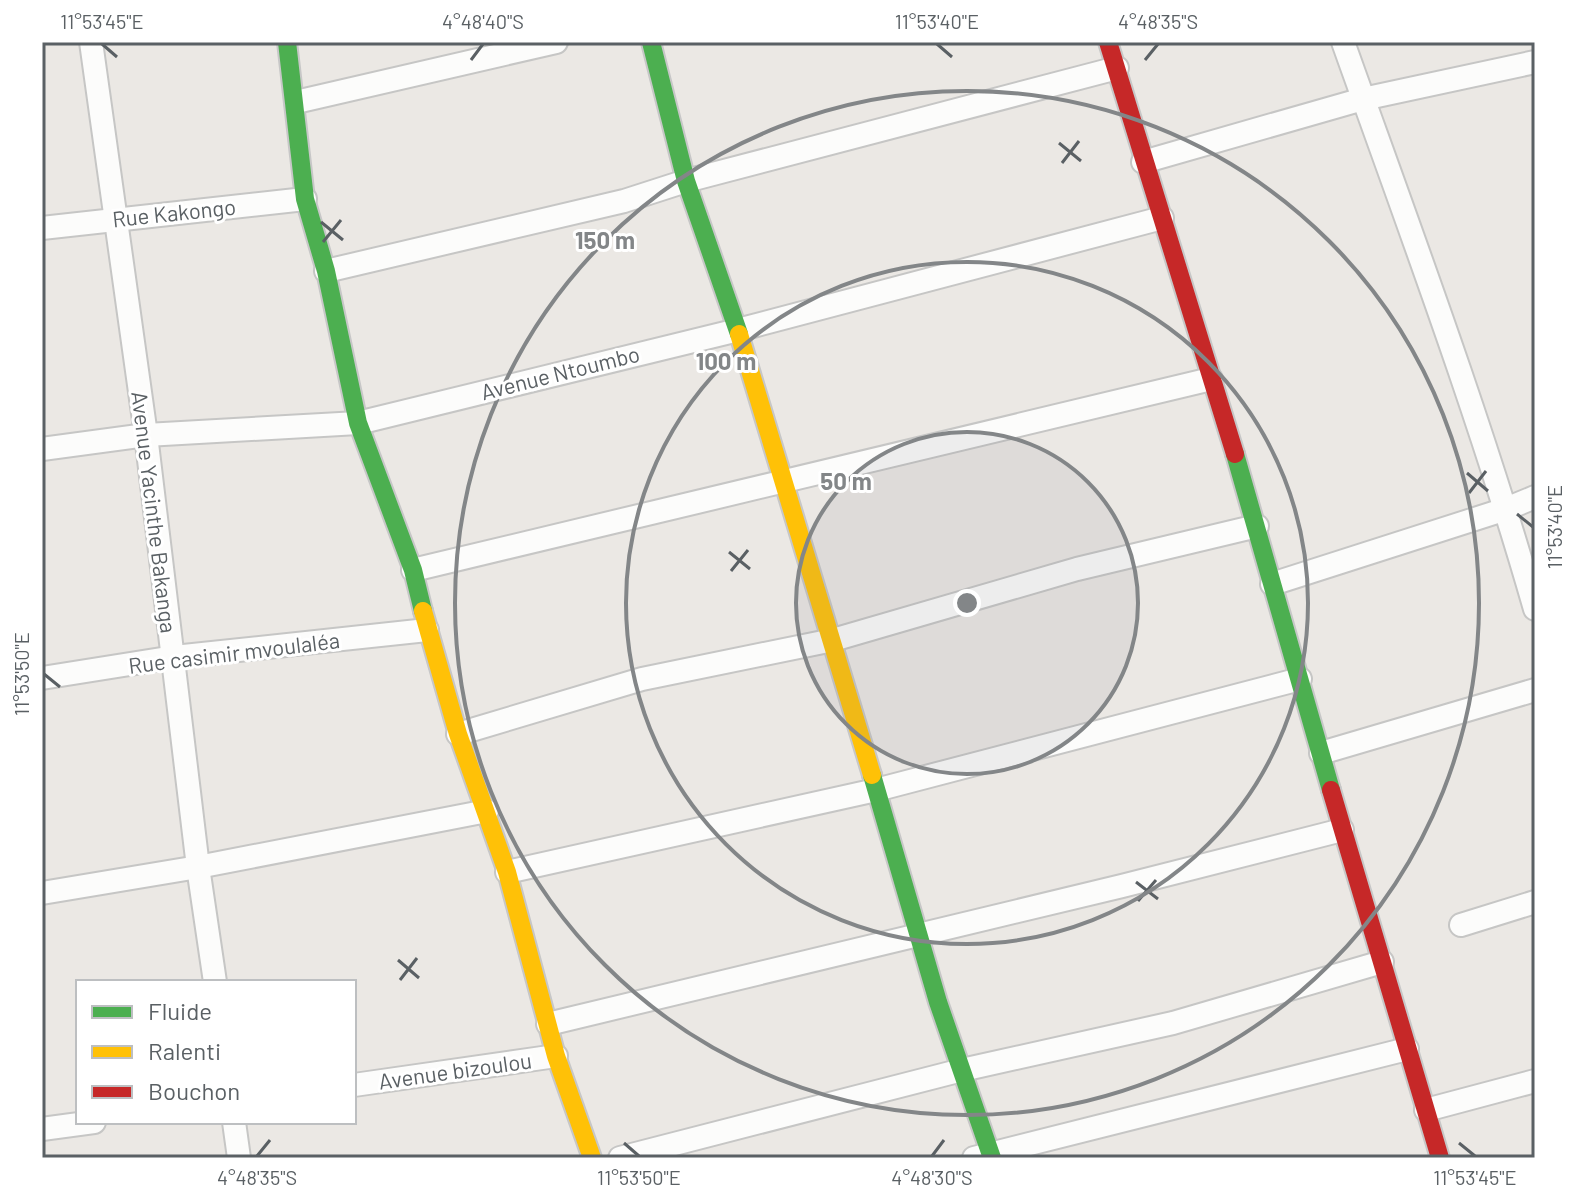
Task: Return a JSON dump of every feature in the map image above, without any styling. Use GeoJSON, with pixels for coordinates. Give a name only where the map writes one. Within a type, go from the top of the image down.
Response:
{"type":"FeatureCollection","features":[{"type":"Feature","properties":{"kind":"street","name":"Avenue Yacinthe Bakanga"},"geometry":{"type":"LineString","coordinates":[[91,42],[146,435],[198,867],[215,980]]}},
{"type":"Feature","properties":{"kind":"street"},"geometry":{"type":"LineString","coordinates":[[287,42],[305,199],[326,271],[358,423],[413,570],[458,734],[507,872],[556,1056],[592,1158]]}},
{"type":"Feature","properties":{"kind":"street"},"geometry":{"type":"LineString","coordinates":[[296,102],[556,42]]}},
{"type":"Feature","properties":{"kind":"street"},"geometry":{"type":"LineString","coordinates":[[651,42],[686,181],[738,330],[785,482],[986,1157],[1407,1049]]}},
{"type":"Feature","properties":{"kind":"street"},"geometry":{"type":"LineString","coordinates":[[1108,42],[1257,526],[1342,830],[1440,1158]]}},
{"type":"Feature","properties":{"kind":"street"},"geometry":{"type":"LineString","coordinates":[[1343,42],[1453,348],[1535,609]]}},
{"type":"Feature","properties":{"kind":"street"},"geometry":{"type":"LineString","coordinates":[[1143,162],[1363,99],[1535,62]]}},
{"type":"Feature","properties":{"kind":"street"},"geometry":{"type":"LineString","coordinates":[[326,271],[624,201],[686,181],[1117,68]]}},
{"type":"Feature","properties":{"kind":"street","name":"Rue Kakongo"},"geometry":{"type":"LineString","coordinates":[[42,228],[305,199]]}},
{"type":"Feature","properties":{"kind":"street","name":"Avenue Ntoumbo"},"geometry":{"type":"LineString","coordinates":[[42,449],[146,435],[358,423],[738,330],[1162,218]]}},
{"type":"Feature","properties":{"kind":"street"},"geometry":{"type":"LineString","coordinates":[[413,570],[1211,379]]}},
{"type":"Feature","properties":{"kind":"street"},"geometry":{"type":"LineString","coordinates":[[1272,584],[1535,497]]}},
{"type":"Feature","properties":{"kind":"street"},"geometry":{"type":"LineString","coordinates":[[458,734],[642,679],[833,640],[1077,569],[1257,526]]}},
{"type":"Feature","properties":{"kind":"street","name":"Rue casimir mvoulaléa"},"geometry":{"type":"LineString","coordinates":[[42,678],[174,657],[427,630]]}},
{"type":"Feature","properties":{"kind":"street"},"geometry":{"type":"LineString","coordinates":[[507,872],[876,790],[1300,679]]}},
{"type":"Feature","properties":{"kind":"street"},"geometry":{"type":"LineString","coordinates":[[1321,753],[1535,690]]}},
{"type":"Feature","properties":{"kind":"street"},"geometry":{"type":"LineString","coordinates":[[42,893],[198,867],[487,811]]}},
{"type":"Feature","properties":{"kind":"street"},"geometry":{"type":"LineString","coordinates":[[548,1024],[1342,830]]}},
{"type":"Feature","properties":{"kind":"street"},"geometry":{"type":"LineString","coordinates":[[1461,925],[1535,902]]}},
{"type":"Feature","properties":{"kind":"street"},"geometry":{"type":"LineString","coordinates":[[620,1158],[962,1070],[1173,1023],[1382,962]]}},
{"type":"Feature","properties":{"kind":"street","name":"Avenue bizoulou"},"geometry":{"type":"LineString","coordinates":[[356,1085],[556,1056]]}},
{"type":"Feature","properties":{"kind":"street"},"geometry":{"type":"LineString","coordinates":[[1426,1110],[1535,1081]]}},
{"type":"Feature","properties":{"kind":"street"},"geometry":{"type":"LineString","coordinates":[[42,1129],[79,1124]]}},
{"type":"Feature","properties":{"kind":"street"},"geometry":{"type":"LineString","coordinates":[[234,1124],[239,1158]]}},
{"type":"Feature","properties":{"kind":"traffic: fast"},"geometry":{"type":"LineString","coordinates":[[287,42],[305,199],[326,271],[358,423],[413,570],[423,611]]}},
{"type":"Feature","properties":{"kind":"traffic: fast"},"geometry":{"type":"LineString","coordinates":[[651,42],[686,181],[739,334]]}},
{"type":"Feature","properties":{"kind":"traffic: fast"},"geometry":{"type":"LineString","coordinates":[[1235,454],[1331,790]]}},
{"type":"Feature","properties":{"kind":"traffic: fast"},"geometry":{"type":"LineString","coordinates":[[872,775],[938,1002],[992,1158]]}},
{"type":"Feature","properties":{"kind":"traffic: slow"},"geometry":{"type":"LineString","coordinates":[[739,334],[872,775]]}},
{"type":"Feature","properties":{"kind":"traffic: slow"},"geometry":{"type":"LineString","coordinates":[[423,611],[458,734],[507,872],[556,1056],[592,1158]]}},
{"type":"Feature","properties":{"kind":"traffic: jam"},"geometry":{"type":"LineString","coordinates":[[1108,42],[1235,454]]}},
{"type":"Feature","properties":{"kind":"traffic: jam"},"geometry":{"type":"LineString","coordinates":[[1331,790],[1440,1158]]}}]}
